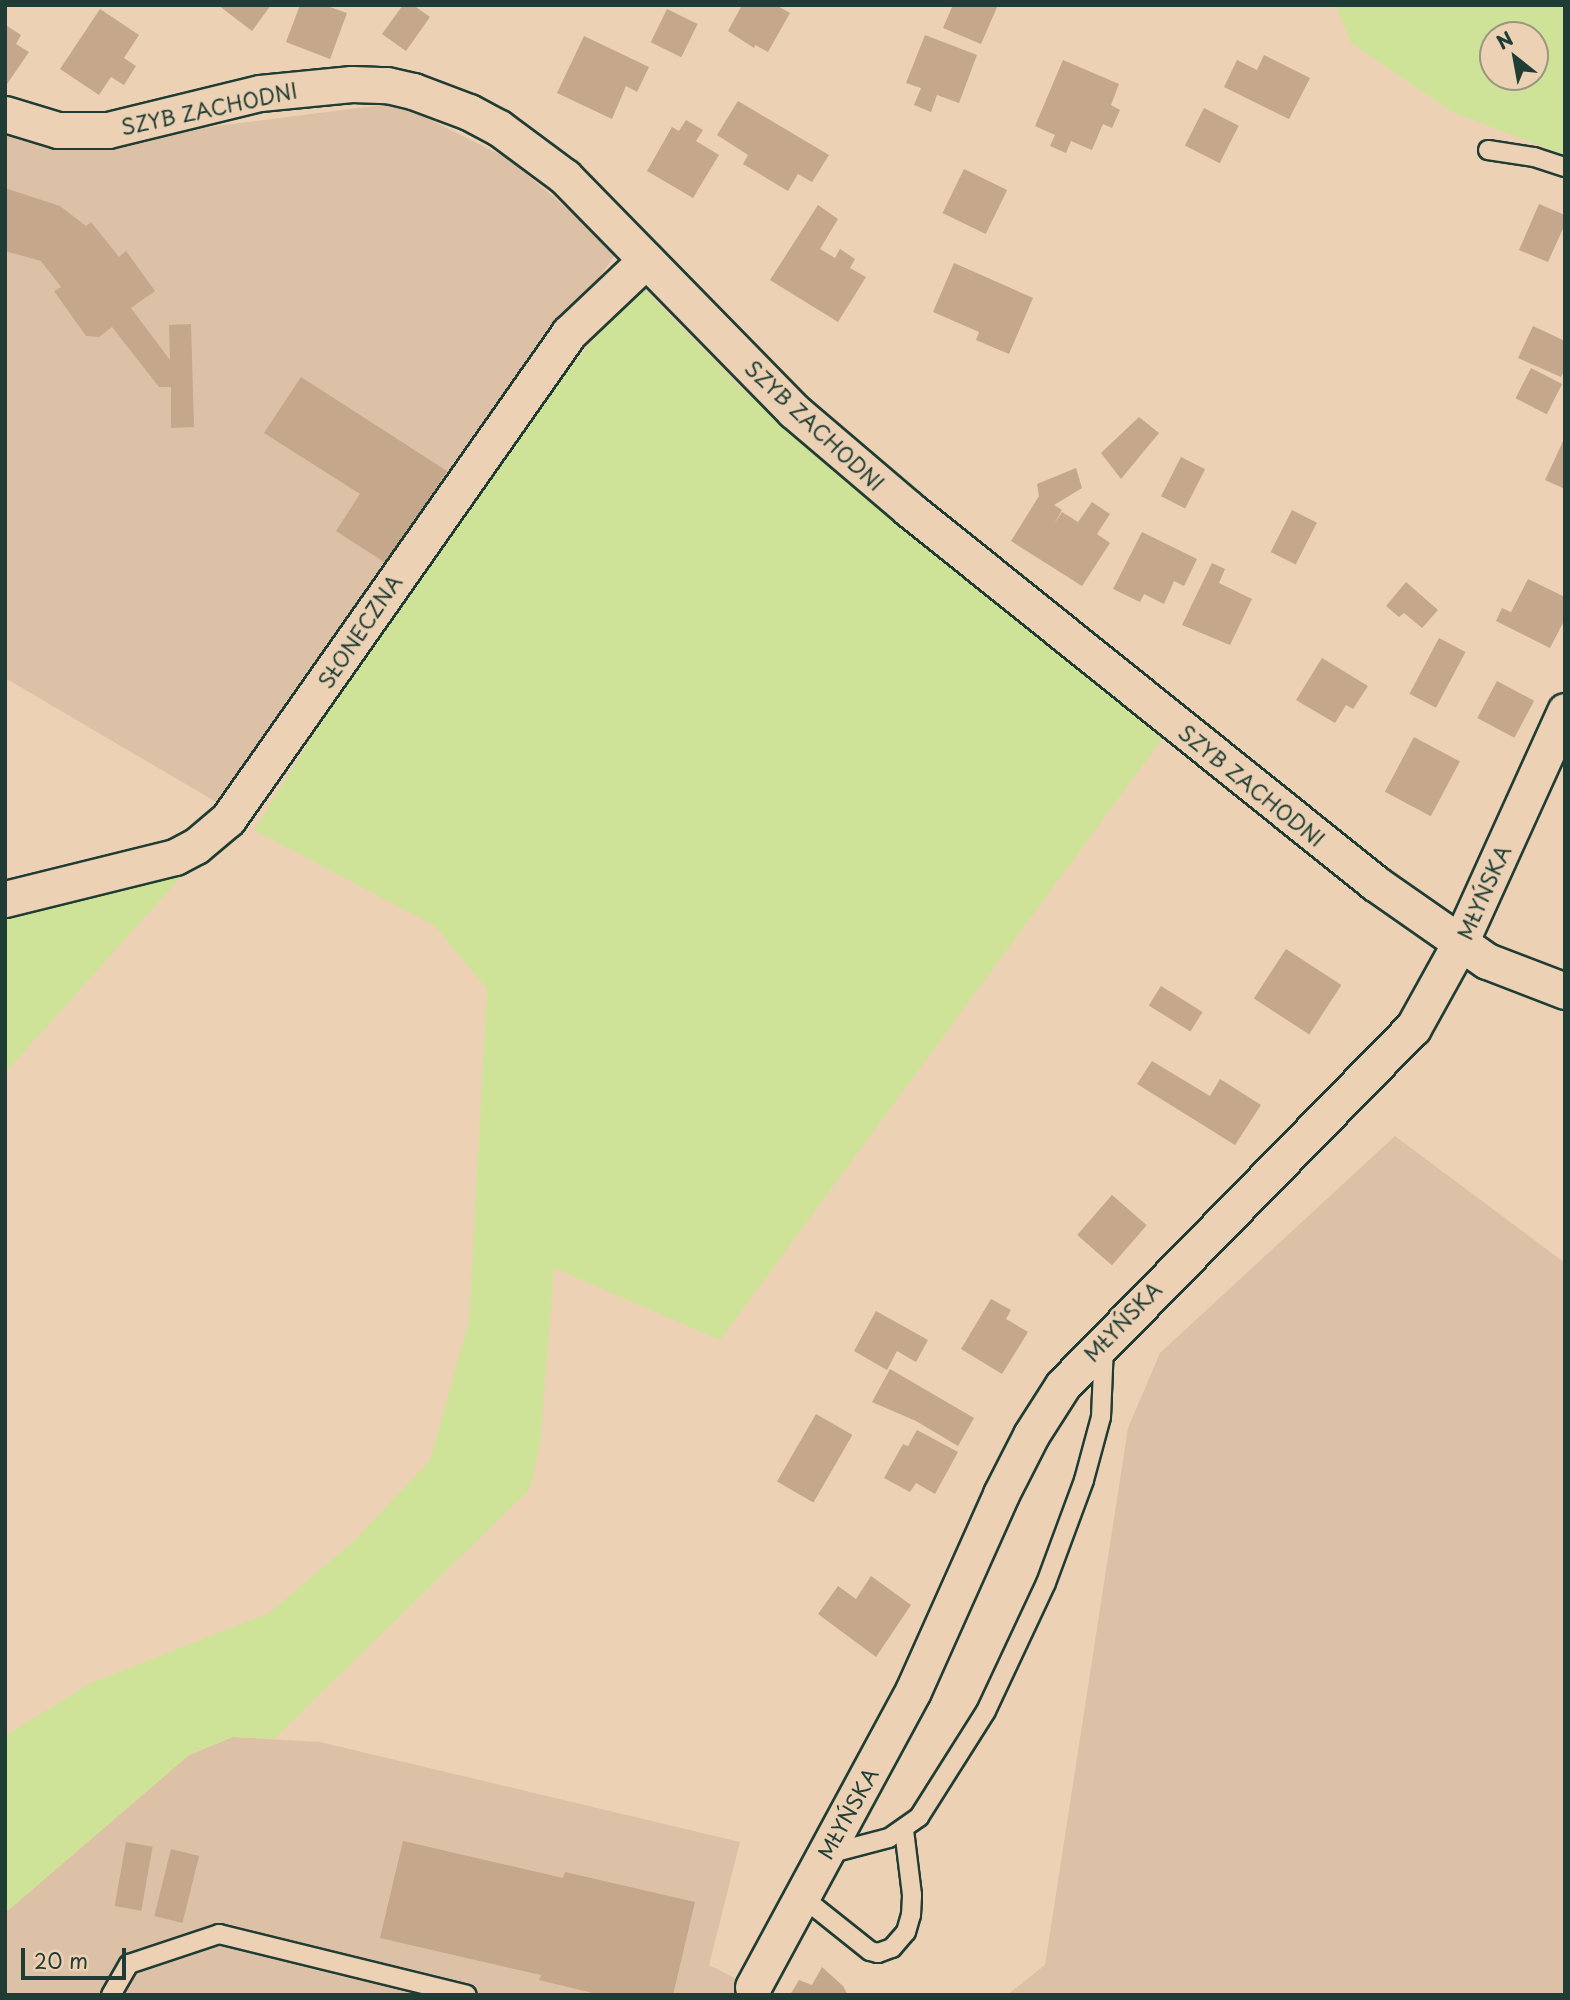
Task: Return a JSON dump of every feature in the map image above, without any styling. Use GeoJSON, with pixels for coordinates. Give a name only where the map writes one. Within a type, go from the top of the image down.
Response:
{"type":"FeatureCollection","features":[{"type":"Feature","properties":{"kind":"street","name":"SZYB ZACHODNI"},"geometry":{"type":"LineString","coordinates":[[5,114],[36,125],[80,132],[138,125],[216,103],[288,89],[352,84],[413,91],[469,112],[521,142],[565,177],[794,411],[871,478],[1375,883],[1459,945],[1502,969],[1565,991]]}},
{"type":"Feature","properties":{"kind":"street","name":"SŁONECZNA"},"geometry":{"type":"LineString","coordinates":[[5,899],[175,857],[196,846],[228,819],[569,333],[646,260]]}},
{"type":"Feature","properties":{"kind":"street","name":"MŁYŃSKA"},"geometry":{"type":"LineString","coordinates":[[751,1991],[934,1648],[1001,1494],[1031,1435],[1063,1385],[1104,1339],[1401,1043],[1426,1009],[1459,945],[1565,711]]}},
{"type":"Feature","properties":{"kind":"lane"},"geometry":{"type":"LineString","coordinates":[[1488,150],[1511,152],[1565,167]]}},
{"type":"Feature","properties":{"kind":"lane"},"geometry":{"type":"LineString","coordinates":[[824,1855],[861,1847],[904,1830],[919,1817],[931,1801],[981,1719],[1046,1583],[1084,1480],[1099,1427],[1104,1392],[1104,1339]]}},
{"type":"Feature","properties":{"kind":"lane"},"geometry":{"type":"LineString","coordinates":[[802,1896],[870,1951],[878,1953],[892,1948],[906,1932],[911,1915],[912,1895],[904,1830]]}},
{"type":"Feature","properties":{"kind":"lane"},"geometry":{"type":"LineString","coordinates":[[111,1995],[130,1964],[219,1934],[467,1995]]}},
{"type":"Feature","properties":{"kind":"shaded area"},"geometry":{"type":"Polygon","coordinates":[[[397,103],[507,158],[618,251],[223,806],[5,678],[5,119],[73,148],[397,103]]]}},
{"type":"Feature","properties":{"kind":"shaded area"},"geometry":{"type":"Polygon","coordinates":[[[1395,1136],[1565,1263],[1565,1995],[1007,1995],[1045,1965],[1128,1428],[1160,1353],[1395,1136]]]}},
{"type":"Feature","properties":{"kind":"shaded area"},"geometry":{"type":"Polygon","coordinates":[[[233,1737],[320,1742],[740,1842],[709,1965],[753,1987],[778,1995],[5,1995],[5,1913],[189,1755],[233,1737]]]}},
{"type":"Feature","properties":{"kind":"green space"},"geometry":{"type":"Polygon","coordinates":[[[1336,5],[1565,5],[1565,155],[1452,112],[1351,43],[1336,5]]]}},
{"type":"Feature","properties":{"kind":"green space"},"geometry":{"type":"Polygon","coordinates":[[[640,285],[743,390],[1162,739],[720,1340],[554,1268],[540,1443],[530,1489],[274,1739],[233,1737],[189,1755],[5,1913],[6,1735],[91,1683],[269,1613],[355,1540],[430,1460],[469,1321],[487,989],[435,926],[254,830],[348,679],[535,409],[640,285]]]}},
{"type":"Feature","properties":{"kind":"green space"},"geometry":{"type":"Polygon","coordinates":[[[188,869],[5,1073],[5,910],[188,869]]]}},
{"type":"Feature","properties":{"kind":"building"},"geometry":{"type":"Polygon","coordinates":[[[218,5],[271,5],[252,31],[218,5]]]}},
{"type":"Feature","properties":{"kind":"building"},"geometry":{"type":"Polygon","coordinates":[[[300,5],[324,5],[347,13],[330,59],[286,42],[300,5]]]}},
{"type":"Feature","properties":{"kind":"building"},"geometry":{"type":"Polygon","coordinates":[[[403,5],[413,5],[430,17],[406,51],[382,34],[403,5]]]}},
{"type":"Feature","properties":{"kind":"building"},"geometry":{"type":"Polygon","coordinates":[[[742,5],[776,5],[790,13],[768,52],[755,45],[754,48],[728,31],[742,5]]]}},
{"type":"Feature","properties":{"kind":"building"},"geometry":{"type":"Polygon","coordinates":[[[953,5],[998,5],[981,44],[943,28],[953,5]]]}},
{"type":"Feature","properties":{"kind":"building"},"geometry":{"type":"Polygon","coordinates":[[[100,9],[139,35],[124,58],[136,66],[124,85],[111,77],[99,95],[60,69],[100,9]]]}},
{"type":"Feature","properties":{"kind":"building"},"geometry":{"type":"Polygon","coordinates":[[[667,9],[698,24],[681,57],[651,42],[667,9]]]}},
{"type":"Feature","properties":{"kind":"building"},"geometry":{"type":"Polygon","coordinates":[[[7,26],[21,35],[16,44],[29,52],[7,84],[7,26]]]}},
{"type":"Feature","properties":{"kind":"building"},"geometry":{"type":"Polygon","coordinates":[[[925,35],[977,55],[959,103],[937,95],[931,112],[914,105],[921,88],[906,83],[925,35]]]}},
{"type":"Feature","properties":{"kind":"building"},"geometry":{"type":"Polygon","coordinates":[[[584,36],[649,67],[637,92],[626,86],[612,119],[557,93],[584,36]]]}},
{"type":"Feature","properties":{"kind":"building"},"geometry":{"type":"Polygon","coordinates":[[[1264,55],[1310,78],[1289,119],[1224,87],[1237,60],[1257,70],[1264,55]]]}},
{"type":"Feature","properties":{"kind":"building"},"geometry":{"type":"Polygon","coordinates":[[[1063,60],[1119,84],[1111,105],[1120,110],[1112,128],[1103,124],[1092,150],[1071,141],[1066,153],[1050,146],[1055,135],[1035,126],[1063,60]]]}},
{"type":"Feature","properties":{"kind":"building"},"geometry":{"type":"Polygon","coordinates":[[[738,101],[829,155],[812,182],[798,174],[788,191],[743,164],[748,155],[717,135],[738,101]]]}},
{"type":"Feature","properties":{"kind":"building"},"geometry":{"type":"Polygon","coordinates":[[[1204,108],[1239,126],[1220,163],[1185,145],[1204,108]]]}},
{"type":"Feature","properties":{"kind":"building"},"geometry":{"type":"Polygon","coordinates":[[[686,120],[703,130],[696,141],[719,155],[693,198],[647,171],[672,127],[679,131],[686,120]]]}},
{"type":"Feature","properties":{"kind":"building"},"geometry":{"type":"Polygon","coordinates":[[[964,169],[1007,190],[986,234],[943,213],[964,169]]]}},
{"type":"Feature","properties":{"kind":"building"},"geometry":{"type":"Polygon","coordinates":[[[5,188],[60,206],[86,226],[91,222],[119,257],[126,251],[155,291],[131,308],[170,360],[169,325],[191,324],[194,427],[171,428],[171,387],[159,387],[112,327],[99,337],[86,336],[54,291],[61,287],[41,261],[5,251],[5,188]]]}},
{"type":"Feature","properties":{"kind":"building"},"geometry":{"type":"Polygon","coordinates":[[[1539,204],[1565,215],[1565,224],[1548,262],[1519,250],[1539,204]]]}},
{"type":"Feature","properties":{"kind":"building"},"geometry":{"type":"Polygon","coordinates":[[[818,205],[838,219],[820,249],[835,258],[840,249],[855,259],[850,268],[866,277],[838,322],[770,280],[818,205]]]}},
{"type":"Feature","properties":{"kind":"building"},"geometry":{"type":"Polygon","coordinates":[[[954,263],[1033,298],[1009,354],[976,340],[979,332],[933,312],[954,263]]]}},
{"type":"Feature","properties":{"kind":"building"},"geometry":{"type":"Polygon","coordinates":[[[1533,326],[1565,341],[1565,369],[1561,377],[1518,358],[1533,326]]]}},
{"type":"Feature","properties":{"kind":"building"},"geometry":{"type":"Polygon","coordinates":[[[1531,368],[1562,384],[1547,414],[1516,398],[1531,368]]]}},
{"type":"Feature","properties":{"kind":"building"},"geometry":{"type":"Polygon","coordinates":[[[301,377],[447,471],[387,564],[336,531],[360,494],[264,433],[301,377]]]}},
{"type":"Feature","properties":{"kind":"building"},"geometry":{"type":"Polygon","coordinates":[[[1139,417],[1159,433],[1121,479],[1101,453],[1139,417]]]}},
{"type":"Feature","properties":{"kind":"building"},"geometry":{"type":"Polygon","coordinates":[[[1565,437],[1565,489],[1545,480],[1565,437]]]}},
{"type":"Feature","properties":{"kind":"building"},"geometry":{"type":"Polygon","coordinates":[[[1181,457],[1205,469],[1185,508],[1161,496],[1181,457]]]}},
{"type":"Feature","properties":{"kind":"building"},"geometry":{"type":"Polygon","coordinates":[[[1076,468],[1082,488],[1054,505],[1062,510],[1054,524],[1062,512],[1078,522],[1092,502],[1110,514],[1097,534],[1110,543],[1082,586],[1011,541],[1039,496],[1037,484],[1076,468]]]}},
{"type":"Feature","properties":{"kind":"building"},"geometry":{"type":"Polygon","coordinates":[[[1292,510],[1317,523],[1296,565],[1271,552],[1292,510]]]}},
{"type":"Feature","properties":{"kind":"building"},"geometry":{"type":"Polygon","coordinates":[[[1142,532],[1197,559],[1184,586],[1174,581],[1164,604],[1144,594],[1140,602],[1113,589],[1142,532]]]}},
{"type":"Feature","properties":{"kind":"building"},"geometry":{"type":"Polygon","coordinates":[[[1212,563],[1225,569],[1219,583],[1252,599],[1230,645],[1182,625],[1212,563]]]}},
{"type":"Feature","properties":{"kind":"building"},"geometry":{"type":"Polygon","coordinates":[[[1528,579],[1565,597],[1565,619],[1550,648],[1496,621],[1502,608],[1511,612],[1528,579]]]}},
{"type":"Feature","properties":{"kind":"building"},"geometry":{"type":"Polygon","coordinates":[[[1406,582],[1438,610],[1422,628],[1404,613],[1399,617],[1386,606],[1406,582]]]}},
{"type":"Feature","properties":{"kind":"building"},"geometry":{"type":"Polygon","coordinates":[[[1439,638],[1465,652],[1436,708],[1409,694],[1439,638]]]}},
{"type":"Feature","properties":{"kind":"building"},"geometry":{"type":"Polygon","coordinates":[[[1322,658],[1368,686],[1353,709],[1346,705],[1335,723],[1296,700],[1322,658]]]}},
{"type":"Feature","properties":{"kind":"building"},"geometry":{"type":"Polygon","coordinates":[[[1497,681],[1534,701],[1514,738],[1477,718],[1497,681]]]}},
{"type":"Feature","properties":{"kind":"building"},"geometry":{"type":"Polygon","coordinates":[[[1414,737],[1460,761],[1431,816],[1385,792],[1414,737]]]}},
{"type":"Feature","properties":{"kind":"building"},"geometry":{"type":"Polygon","coordinates":[[[1286,949],[1341,985],[1309,1034],[1254,998],[1286,949]]]}},
{"type":"Feature","properties":{"kind":"building"},"geometry":{"type":"Polygon","coordinates":[[[1161,986],[1203,1012],[1190,1031],[1149,1006],[1161,986]]]}},
{"type":"Feature","properties":{"kind":"building"},"geometry":{"type":"Polygon","coordinates":[[[1152,1061],[1210,1096],[1220,1079],[1261,1105],[1235,1145],[1137,1084],[1152,1061]]]}},
{"type":"Feature","properties":{"kind":"building"},"geometry":{"type":"Polygon","coordinates":[[[1112,1195],[1147,1225],[1112,1265],[1077,1235],[1112,1195]]]}},
{"type":"Feature","properties":{"kind":"building"},"geometry":{"type":"Polygon","coordinates":[[[991,1299],[1011,1310],[1006,1319],[1028,1332],[1002,1374],[961,1349],[991,1299]]]}},
{"type":"Feature","properties":{"kind":"building"},"geometry":{"type":"Polygon","coordinates":[[[876,1311],[928,1340],[916,1362],[897,1351],[887,1370],[854,1351],[876,1311]]]}},
{"type":"Feature","properties":{"kind":"building"},"geometry":{"type":"Polygon","coordinates":[[[890,1369],[974,1418],[958,1446],[916,1421],[872,1402],[890,1369]]]}},
{"type":"Feature","properties":{"kind":"building"},"geometry":{"type":"Polygon","coordinates":[[[816,1414],[852,1435],[813,1503],[777,1482],[816,1414]]]}},
{"type":"Feature","properties":{"kind":"building"},"geometry":{"type":"Polygon","coordinates":[[[917,1430],[958,1452],[935,1494],[916,1483],[910,1492],[884,1478],[903,1444],[908,1446],[917,1430]]]}},
{"type":"Feature","properties":{"kind":"building"},"geometry":{"type":"Polygon","coordinates":[[[871,1576],[911,1605],[876,1657],[818,1614],[838,1586],[856,1599],[871,1576]]]}},
{"type":"Feature","properties":{"kind":"building"},"geometry":{"type":"Polygon","coordinates":[[[403,1841],[563,1878],[565,1872],[695,1902],[673,1995],[601,1995],[539,1980],[541,1975],[380,1938],[403,1841]]]}},
{"type":"Feature","properties":{"kind":"building"},"geometry":{"type":"Polygon","coordinates":[[[126,1842],[153,1847],[141,1911],[115,1906],[126,1842]]]}},
{"type":"Feature","properties":{"kind":"building"},"geometry":{"type":"Polygon","coordinates":[[[171,1849],[199,1856],[182,1923],[154,1916],[171,1849]]]}},
{"type":"Feature","properties":{"kind":"building"},"geometry":{"type":"Polygon","coordinates":[[[822,1967],[843,1986],[848,1995],[790,1995],[799,1980],[812,1985],[822,1967]]]}}]}
